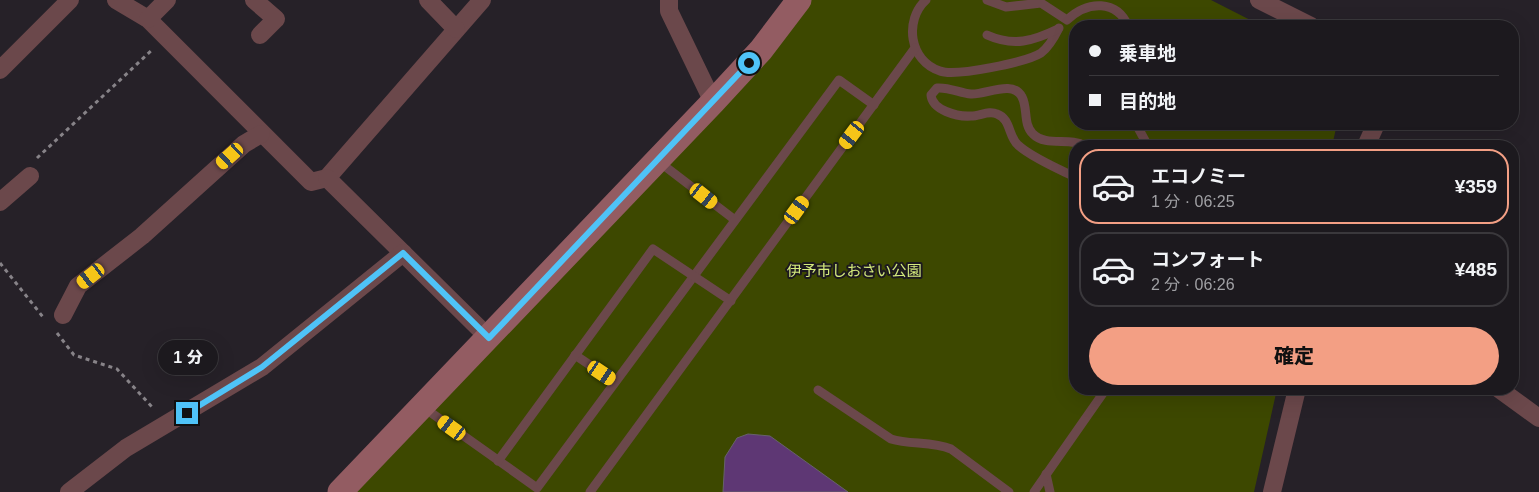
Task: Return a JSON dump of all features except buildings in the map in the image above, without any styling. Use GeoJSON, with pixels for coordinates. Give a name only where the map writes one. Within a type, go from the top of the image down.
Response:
{"type":"FeatureCollection","features":[{"type":"Feature","properties":{"kind":"street"},"geometry":{"type":"LineString","coordinates":[[0,70],[70,0]]}},
{"type":"Feature","properties":{"kind":"street"},"geometry":{"type":"LineString","coordinates":[[116,0],[148,19],[311,182],[327,178],[482,0]]}},
{"type":"Feature","properties":{"kind":"street"},"geometry":{"type":"LineString","coordinates":[[148,19],[167,0]]}},
{"type":"Feature","properties":{"kind":"street"},"geometry":{"type":"LineString","coordinates":[[254,0],[276,19],[260,35]]}},
{"type":"Feature","properties":{"kind":"street"},"geometry":{"type":"LineString","coordinates":[[428,0],[456,30]]}},
{"type":"Feature","properties":{"kind":"street"},"geometry":{"type":"LineString","coordinates":[[668,0],[669,11],[713,102]]}},
{"type":"Feature","properties":{"kind":"street"},"geometry":{"type":"LineString","coordinates":[[340,492],[713,102],[761,50],[799,0]]}},
{"type":"Feature","properties":{"kind":"street"},"geometry":{"type":"LineString","coordinates":[[1259,0],[1298,20]]}},
{"type":"Feature","properties":{"kind":"street"},"geometry":{"type":"LineString","coordinates":[[56,319],[78,286],[142,236],[237,150],[261,134]]}},
{"type":"Feature","properties":{"kind":"street"},"geometry":{"type":"LineString","coordinates":[[0,202],[30,176]]}},
{"type":"Feature","properties":{"kind":"street"},"geometry":{"type":"LineString","coordinates":[[327,178],[489,338]]}},
{"type":"Feature","properties":{"kind":"street"},"geometry":{"type":"LineString","coordinates":[[69,492],[126,448],[262,367],[403,253]]}},
{"type":"Feature","properties":{"kind":"street"},"geometry":{"type":"LineString","coordinates":[[1272,492],[1296,395]]}},
{"type":"Feature","properties":{"kind":"street"},"geometry":{"type":"LineString","coordinates":[[1507,395],[1539,418]]}},
{"type":"Feature","properties":{"kind":"lane"},"geometry":{"type":"LineString","coordinates":[[926,0],[918,8],[912,25],[915,48],[924,62],[940,72],[956,73],[999,65],[1040,54],[1050,44],[1059,28],[1067,20],[1084,7],[1098,3],[1112,5],[1125,16],[1126,20]]}},
{"type":"Feature","properties":{"kind":"lane"},"geometry":{"type":"LineString","coordinates":[[987,0],[1006,7],[1040,3],[1067,20]]}},
{"type":"Feature","properties":{"kind":"lane"},"geometry":{"type":"LineString","coordinates":[[988,35],[1002,42],[1020,42],[1038,39],[1059,28]]}},
{"type":"Feature","properties":{"kind":"lane"},"geometry":{"type":"LineString","coordinates":[[590,492],[915,48]]}},
{"type":"Feature","properties":{"kind":"lane"},"geometry":{"type":"LineString","coordinates":[[422,407],[537,488],[839,80],[874,105]]}},
{"type":"Feature","properties":{"kind":"lane"},"geometry":{"type":"LineString","coordinates":[[1069,141],[1042,139],[1033,134],[1028,125],[1025,104],[1021,94],[1014,90],[1004,88],[970,94],[945,87],[937,88],[931,95],[931,101],[937,107],[959,115],[969,117],[995,112],[1002,116],[1018,146],[1069,174]]}},
{"type":"Feature","properties":{"kind":"lane"},"geometry":{"type":"LineString","coordinates":[[658,160],[735,220]]}},
{"type":"Feature","properties":{"kind":"lane"},"geometry":{"type":"LineString","coordinates":[[498,460],[653,249],[731,301]]}},
{"type":"Feature","properties":{"kind":"lane"},"geometry":{"type":"LineString","coordinates":[[575,355],[615,382]]}},
{"type":"Feature","properties":{"kind":"lane"},"geometry":{"type":"LineString","coordinates":[[818,390],[891,439],[902,442],[941,445],[951,449],[1009,492]]}},
{"type":"Feature","properties":{"kind":"lane"},"geometry":{"type":"LineString","coordinates":[[1034,492],[1102,395]]}},
{"type":"Feature","properties":{"kind":"lane"},"geometry":{"type":"LineString","coordinates":[[1046,474],[1050,492]]}},
{"type":"Feature","properties":{"kind":"path"},"geometry":{"type":"LineString","coordinates":[[30,176],[28,166],[166,37]]}},
{"type":"Feature","properties":{"kind":"path"},"geometry":{"type":"LineString","coordinates":[[0,263],[56,319]]}},
{"type":"Feature","properties":{"kind":"path"},"geometry":{"type":"LineString","coordinates":[[55,332],[74,354],[117,369],[149,405],[172,422]]}},
{"type":"Feature","properties":{"kind":"green space","name":"伊予市しおさい公園"},"geometry":{"type":"Polygon","coordinates":[[[798,0],[1211,0],[1250,20],[1069,20],[1069,130],[1336,130],[1333,140],[1069,140],[1069,395],[1276,395],[1254,492],[353,492],[798,0]]]}},
{"type":"Feature","properties":{"kind":"route"},"geometry":{"type":"LineString","coordinates":[[187,413],[262,367],[403,253],[489,338],[749,63]]}}]}
